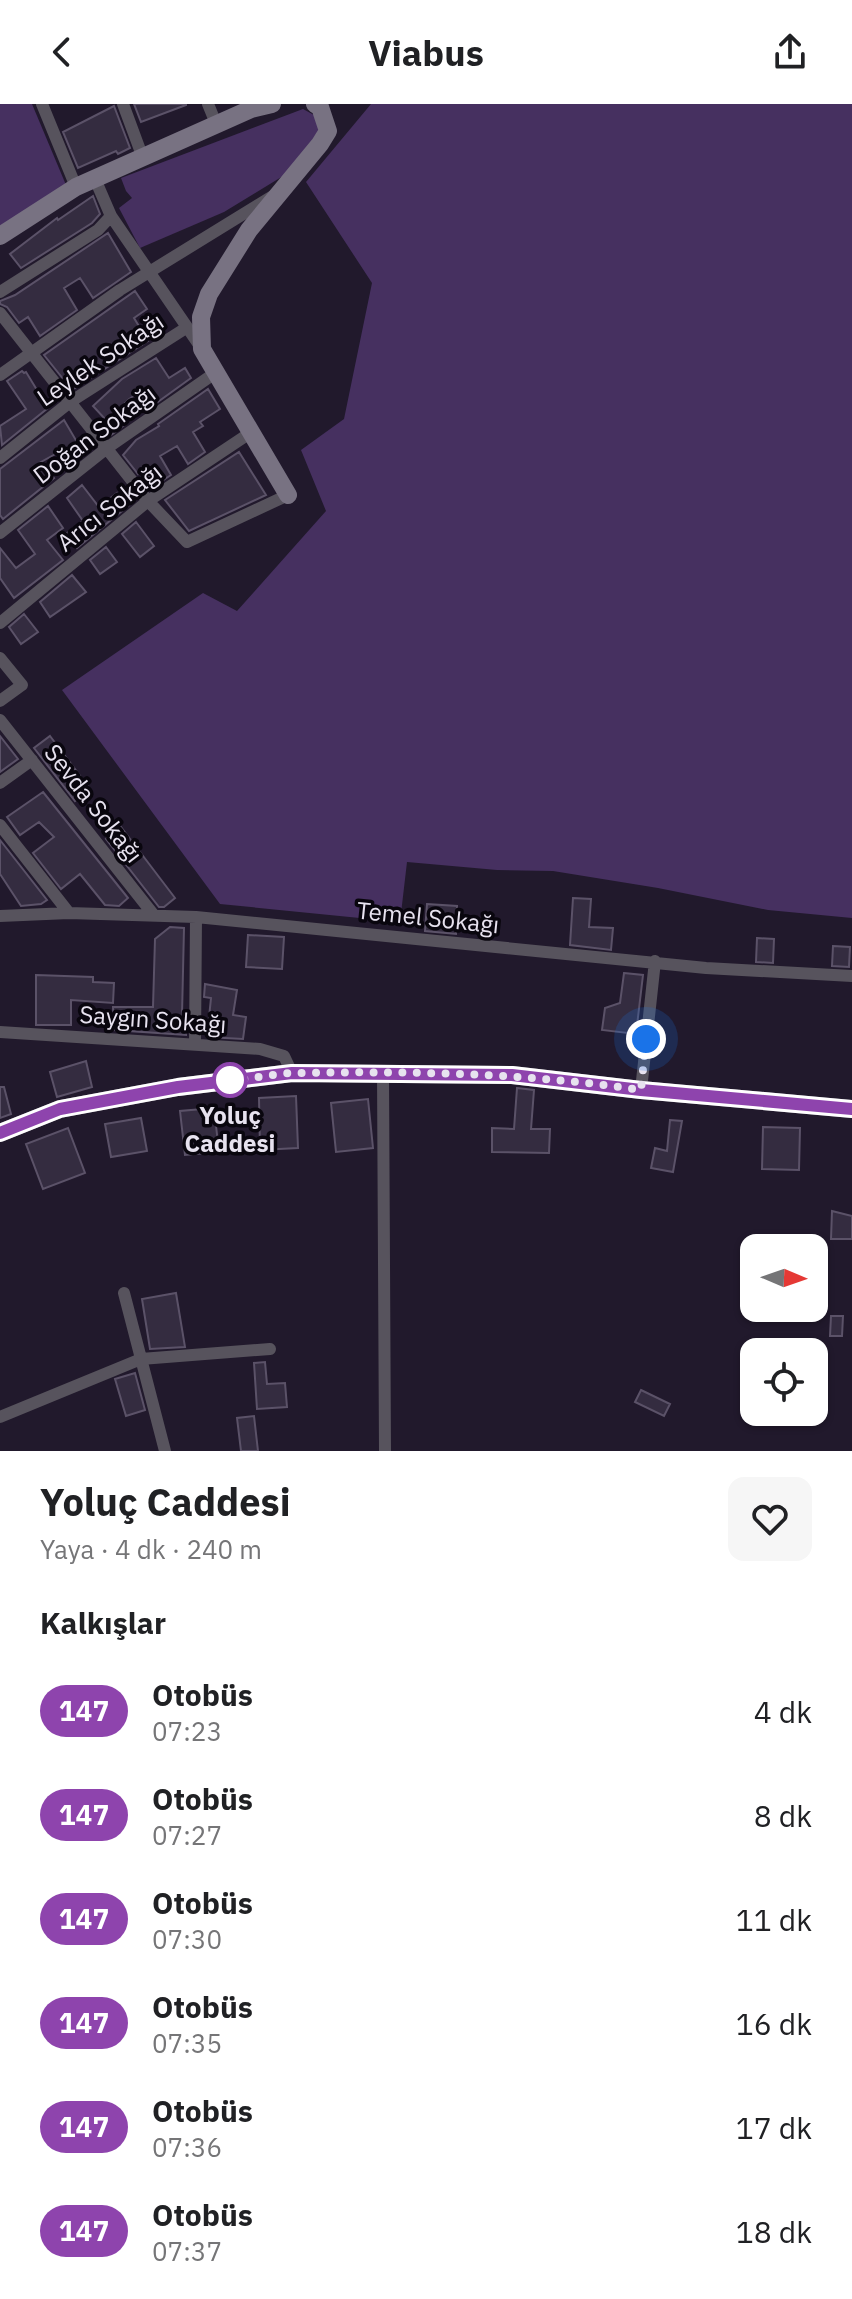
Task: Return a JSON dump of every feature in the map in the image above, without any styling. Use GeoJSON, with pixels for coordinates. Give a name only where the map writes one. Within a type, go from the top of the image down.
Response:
{"type":"FeatureCollection","features":[{"type":"Feature","properties":{"kind":"street"},"geometry":{"type":"LineString","coordinates":[[42,104],[76,187]]}},
{"type":"Feature","properties":{"kind":"street"},"geometry":{"type":"LineString","coordinates":[[123,104],[143,158]]}},
{"type":"Feature","properties":{"kind":"street"},"geometry":{"type":"LineString","coordinates":[[208,104],[217,126]]}},
{"type":"Feature","properties":{"kind":"street"},"geometry":{"type":"LineString","coordinates":[[0,236],[76,187],[251,109],[272,104]]}},
{"type":"Feature","properties":{"kind":"street"},"geometry":{"type":"LineString","coordinates":[[202,349],[201,317],[209,294],[249,230],[328,131],[320,107],[315,104]]}},
{"type":"Feature","properties":{"kind":"street"},"geometry":{"type":"LineString","coordinates":[[0,313],[148,501],[187,542],[288,495],[202,349],[111,216],[95,179]]}},
{"type":"Feature","properties":{"kind":"street"},"geometry":{"type":"LineString","coordinates":[[0,375],[150,272],[278,193]]}},
{"type":"Feature","properties":{"kind":"street"},"geometry":{"type":"LineString","coordinates":[[0,292],[98,230],[111,216]]}},
{"type":"Feature","properties":{"kind":"street","name":"Leylek Sokağı"},"geometry":{"type":"LineString","coordinates":[[0,458],[70,402],[186,328]]}},
{"type":"Feature","properties":{"kind":"street","name":"Doğan Sokağı"},"geometry":{"type":"LineString","coordinates":[[0,533],[107,448],[215,373]]}},
{"type":"Feature","properties":{"kind":"street","name":"Arıcı Sokağı"},"geometry":{"type":"LineString","coordinates":[[0,623],[148,501],[250,433]]}},
{"type":"Feature","properties":{"kind":"street"},"geometry":{"type":"LineString","coordinates":[[0,658],[22,685],[0,701]]}},
{"type":"Feature","properties":{"kind":"street","name":"Sevda Sokağı"},"geometry":{"type":"LineString","coordinates":[[0,720],[153,914]]}},
{"type":"Feature","properties":{"kind":"street"},"geometry":{"type":"LineString","coordinates":[[0,783],[32,760]]}},
{"type":"Feature","properties":{"kind":"street"},"geometry":{"type":"LineString","coordinates":[[0,825],[69,913]]}},
{"type":"Feature","properties":{"kind":"street","name":"Temel Sokağı"},"geometry":{"type":"LineString","coordinates":[[0,916],[69,913],[196,917],[719,969],[852,976]]}},
{"type":"Feature","properties":{"kind":"street"},"geometry":{"type":"LineString","coordinates":[[195,1044],[196,917]]}},
{"type":"Feature","properties":{"kind":"street"},"geometry":{"type":"LineString","coordinates":[[641,1090],[655,961]]}},
{"type":"Feature","properties":{"kind":"street","name":"Saygın Sokağı"},"geometry":{"type":"LineString","coordinates":[[0,1032],[260,1049],[284,1056],[292,1073]]}},
{"type":"Feature","properties":{"kind":"street"},"geometry":{"type":"LineString","coordinates":[[0,1133],[60,1109],[178,1087],[292,1073],[512,1075],[852,1109]]}},
{"type":"Feature","properties":{"kind":"street"},"geometry":{"type":"LineString","coordinates":[[383,1073],[385,1451]]}},
{"type":"Feature","properties":{"kind":"street"},"geometry":{"type":"LineString","coordinates":[[124,1293],[165,1451]]}},
{"type":"Feature","properties":{"kind":"street"},"geometry":{"type":"LineString","coordinates":[[0,1417],[141,1359],[270,1349]]}},
{"type":"Feature","properties":{"kind":"shaded area"},"geometry":{"type":"Polygon","coordinates":[[[0,104],[32,104],[66,185],[0,228],[0,104]]]}},
{"type":"Feature","properties":{"kind":"shaded area"},"geometry":{"type":"Polygon","coordinates":[[[371,104],[852,104],[852,918],[768,910],[553,871],[497,870],[407,862],[400,922],[220,904],[62,690],[203,593],[237,611],[326,511],[301,450],[344,419],[372,283],[306,182],[371,104]]]}},
{"type":"Feature","properties":{"kind":"shaded area"},"geometry":{"type":"Polygon","coordinates":[[[303,109],[314,115],[320,132],[283,176],[224,212],[140,248],[119,208],[132,198],[121,178],[303,109]]]}},
{"type":"Feature","properties":{"kind":"building"},"geometry":{"type":"Polygon","coordinates":[[[134,104],[186,104],[186,105],[141,122],[134,104]]]}},
{"type":"Feature","properties":{"kind":"building"},"geometry":{"type":"Polygon","coordinates":[[[114,106],[130,148],[78,168],[63,132],[114,106]]]}},
{"type":"Feature","properties":{"kind":"building"},"geometry":{"type":"Polygon","coordinates":[[[93,196],[100,214],[92,223],[21,268],[10,254],[57,218],[93,196]]]}},
{"type":"Feature","properties":{"kind":"building"},"geometry":{"type":"Polygon","coordinates":[[[108,233],[131,272],[93,298],[80,278],[64,288],[77,310],[40,336],[28,317],[19,323],[7,307],[0,304],[0,301],[15,295],[108,233]]]}},
{"type":"Feature","properties":{"kind":"building"},"geometry":{"type":"Polygon","coordinates":[[[135,291],[147,309],[134,318],[148,341],[72,390],[44,355],[135,291]]]}},
{"type":"Feature","properties":{"kind":"building"},"geometry":{"type":"Polygon","coordinates":[[[156,358],[169,378],[185,368],[191,378],[148,409],[138,393],[128,400],[119,410],[127,423],[111,435],[103,423],[106,420],[93,406],[122,379],[156,358]]]}},
{"type":"Feature","properties":{"kind":"building"},"geometry":{"type":"Polygon","coordinates":[[[22,371],[26,372],[48,408],[2,445],[0,426],[26,409],[7,381],[22,371]]]}},
{"type":"Feature","properties":{"kind":"building"},"geometry":{"type":"Polygon","coordinates":[[[208,389],[220,409],[200,422],[203,426],[193,432],[205,452],[188,464],[177,446],[160,456],[171,475],[154,486],[144,469],[138,474],[123,455],[136,440],[208,389]]]}},
{"type":"Feature","properties":{"kind":"building"},"geometry":{"type":"Polygon","coordinates":[[[64,420],[77,442],[41,462],[54,478],[3,519],[0,515],[0,469],[64,420]]]}},
{"type":"Feature","properties":{"kind":"building"},"geometry":{"type":"Polygon","coordinates":[[[239,452],[266,495],[189,531],[165,500],[239,452]]]}},
{"type":"Feature","properties":{"kind":"building"},"geometry":{"type":"Polygon","coordinates":[[[82,485],[99,507],[117,493],[128,506],[77,548],[67,533],[83,521],[67,498],[82,485]]]}},
{"type":"Feature","properties":{"kind":"building"},"geometry":{"type":"Polygon","coordinates":[[[48,506],[63,528],[47,540],[63,560],[14,598],[0,578],[0,548],[16,568],[35,554],[18,530],[48,506]]]}},
{"type":"Feature","properties":{"kind":"building"},"geometry":{"type":"Polygon","coordinates":[[[136,522],[154,546],[140,557],[122,534],[136,522]]]}},
{"type":"Feature","properties":{"kind":"building"},"geometry":{"type":"Polygon","coordinates":[[[106,547],[117,562],[100,574],[90,560],[106,547]]]}},
{"type":"Feature","properties":{"kind":"building"},"geometry":{"type":"Polygon","coordinates":[[[72,575],[86,592],[50,617],[40,602],[72,575]]]}},
{"type":"Feature","properties":{"kind":"building"},"geometry":{"type":"Polygon","coordinates":[[[24,614],[38,632],[21,644],[9,627],[24,614]]]}},
{"type":"Feature","properties":{"kind":"building"},"geometry":{"type":"Polygon","coordinates":[[[0,736],[18,759],[0,772],[0,736]]]}},
{"type":"Feature","properties":{"kind":"building"},"geometry":{"type":"Polygon","coordinates":[[[50,736],[90,789],[75,801],[34,748],[50,736]]]}},
{"type":"Feature","properties":{"kind":"building"},"geometry":{"type":"Polygon","coordinates":[[[43,792],[128,898],[119,906],[105,905],[80,874],[61,889],[33,853],[54,837],[39,822],[20,835],[7,817],[43,792]]]}},
{"type":"Feature","properties":{"kind":"building"},"geometry":{"type":"Polygon","coordinates":[[[121,827],[175,898],[164,907],[159,907],[106,839],[121,827]]]}},
{"type":"Feature","properties":{"kind":"building"},"geometry":{"type":"Polygon","coordinates":[[[0,840],[47,900],[41,904],[21,906],[0,874],[0,840]]]}},
{"type":"Feature","properties":{"kind":"building"},"geometry":{"type":"Polygon","coordinates":[[[573,898],[591,899],[589,927],[613,928],[611,950],[570,945],[573,898]]]}},
{"type":"Feature","properties":{"kind":"building"},"geometry":{"type":"Polygon","coordinates":[[[427,904],[457,906],[456,934],[425,931],[427,904]]]}},
{"type":"Feature","properties":{"kind":"building"},"geometry":{"type":"Polygon","coordinates":[[[170,927],[184,928],[182,1015],[186,1015],[186,1035],[114,1030],[113,1007],[153,1007],[155,939],[170,927]]]}},
{"type":"Feature","properties":{"kind":"building"},"geometry":{"type":"Polygon","coordinates":[[[248,935],[284,937],[282,969],[246,967],[248,935]]]}},
{"type":"Feature","properties":{"kind":"building"},"geometry":{"type":"Polygon","coordinates":[[[757,938],[774,939],[773,963],[756,962],[757,938]]]}},
{"type":"Feature","properties":{"kind":"building"},"geometry":{"type":"Polygon","coordinates":[[[833,946],[850,947],[849,967],[832,966],[833,946]]]}},
{"type":"Feature","properties":{"kind":"building"},"geometry":{"type":"Polygon","coordinates":[[[624,973],[643,975],[636,1034],[602,1030],[605,1008],[620,1003],[624,973]]]}},
{"type":"Feature","properties":{"kind":"building"},"geometry":{"type":"Polygon","coordinates":[[[36,975],[93,977],[93,982],[114,983],[113,1003],[71,1000],[71,1025],[36,1025],[36,975]]]}},
{"type":"Feature","properties":{"kind":"building"},"geometry":{"type":"Polygon","coordinates":[[[205,984],[237,990],[233,1015],[246,1017],[243,1039],[207,1037],[211,998],[204,997],[205,984]]]}},
{"type":"Feature","properties":{"kind":"building"},"geometry":{"type":"Polygon","coordinates":[[[86,1061],[92,1087],[57,1097],[50,1072],[86,1061]]]}},
{"type":"Feature","properties":{"kind":"building"},"geometry":{"type":"Polygon","coordinates":[[[0,1087],[4,1087],[11,1114],[0,1118],[0,1087]]]}},
{"type":"Feature","properties":{"kind":"building"},"geometry":{"type":"Polygon","coordinates":[[[517,1088],[534,1090],[531,1129],[550,1129],[549,1153],[492,1152],[492,1128],[514,1129],[517,1088]]]}},
{"type":"Feature","properties":{"kind":"building"},"geometry":{"type":"Polygon","coordinates":[[[296,1096],[298,1148],[260,1150],[259,1098],[296,1096]]]}},
{"type":"Feature","properties":{"kind":"building"},"geometry":{"type":"Polygon","coordinates":[[[368,1099],[373,1148],[336,1152],[331,1103],[368,1099]]]}},
{"type":"Feature","properties":{"kind":"building"},"geometry":{"type":"Polygon","coordinates":[[[214,1108],[219,1152],[185,1155],[180,1111],[214,1108]]]}},
{"type":"Feature","properties":{"kind":"building"},"geometry":{"type":"Polygon","coordinates":[[[141,1118],[147,1151],[111,1157],[105,1124],[141,1118]]]}},
{"type":"Feature","properties":{"kind":"building"},"geometry":{"type":"Polygon","coordinates":[[[670,1120],[682,1121],[673,1172],[651,1168],[655,1148],[667,1151],[670,1120]]]}},
{"type":"Feature","properties":{"kind":"building"},"geometry":{"type":"Polygon","coordinates":[[[763,1127],[800,1128],[799,1170],[762,1169],[763,1127]]]}},
{"type":"Feature","properties":{"kind":"building"},"geometry":{"type":"Polygon","coordinates":[[[68,1128],[85,1173],[43,1189],[26,1144],[68,1128]]]}},
{"type":"Feature","properties":{"kind":"building"},"geometry":{"type":"Polygon","coordinates":[[[832,1211],[852,1216],[852,1239],[831,1239],[832,1211]]]}},
{"type":"Feature","properties":{"kind":"building"},"geometry":{"type":"Polygon","coordinates":[[[176,1293],[185,1347],[150,1349],[142,1299],[176,1293]]]}},
{"type":"Feature","properties":{"kind":"building"},"geometry":{"type":"Polygon","coordinates":[[[831,1316],[843,1316],[842,1336],[830,1336],[831,1316]]]}},
{"type":"Feature","properties":{"kind":"building"},"geometry":{"type":"Polygon","coordinates":[[[265,1362],[267,1384],[285,1383],[287,1407],[257,1409],[254,1363],[265,1362]]]}},
{"type":"Feature","properties":{"kind":"building"},"geometry":{"type":"Polygon","coordinates":[[[135,1373],[145,1410],[126,1416],[115,1379],[135,1373]]]}},
{"type":"Feature","properties":{"kind":"building"},"geometry":{"type":"Polygon","coordinates":[[[641,1390],[670,1404],[664,1416],[635,1402],[641,1390]]]}},
{"type":"Feature","properties":{"kind":"building"},"geometry":{"type":"Polygon","coordinates":[[[254,1416],[258,1451],[241,1451],[237,1418],[254,1416]]]}},
{"type":"Feature","properties":{"kind":"bus line","name":"147"},"geometry":{"type":"LineString","coordinates":[[0,1133],[60,1109],[178,1087],[292,1073],[512,1075],[852,1109]]}},
{"type":"Feature","properties":{"kind":"place","name":"Yoluç Caddesi"},"geometry":{"type":"Point","coordinates":[230,1080]}},
{"type":"Feature","properties":{"kind":"route"},"geometry":{"type":"LineString","coordinates":[[230,1080],[292,1073],[486,1074],[641,1090],[646,1039]]}}]}
